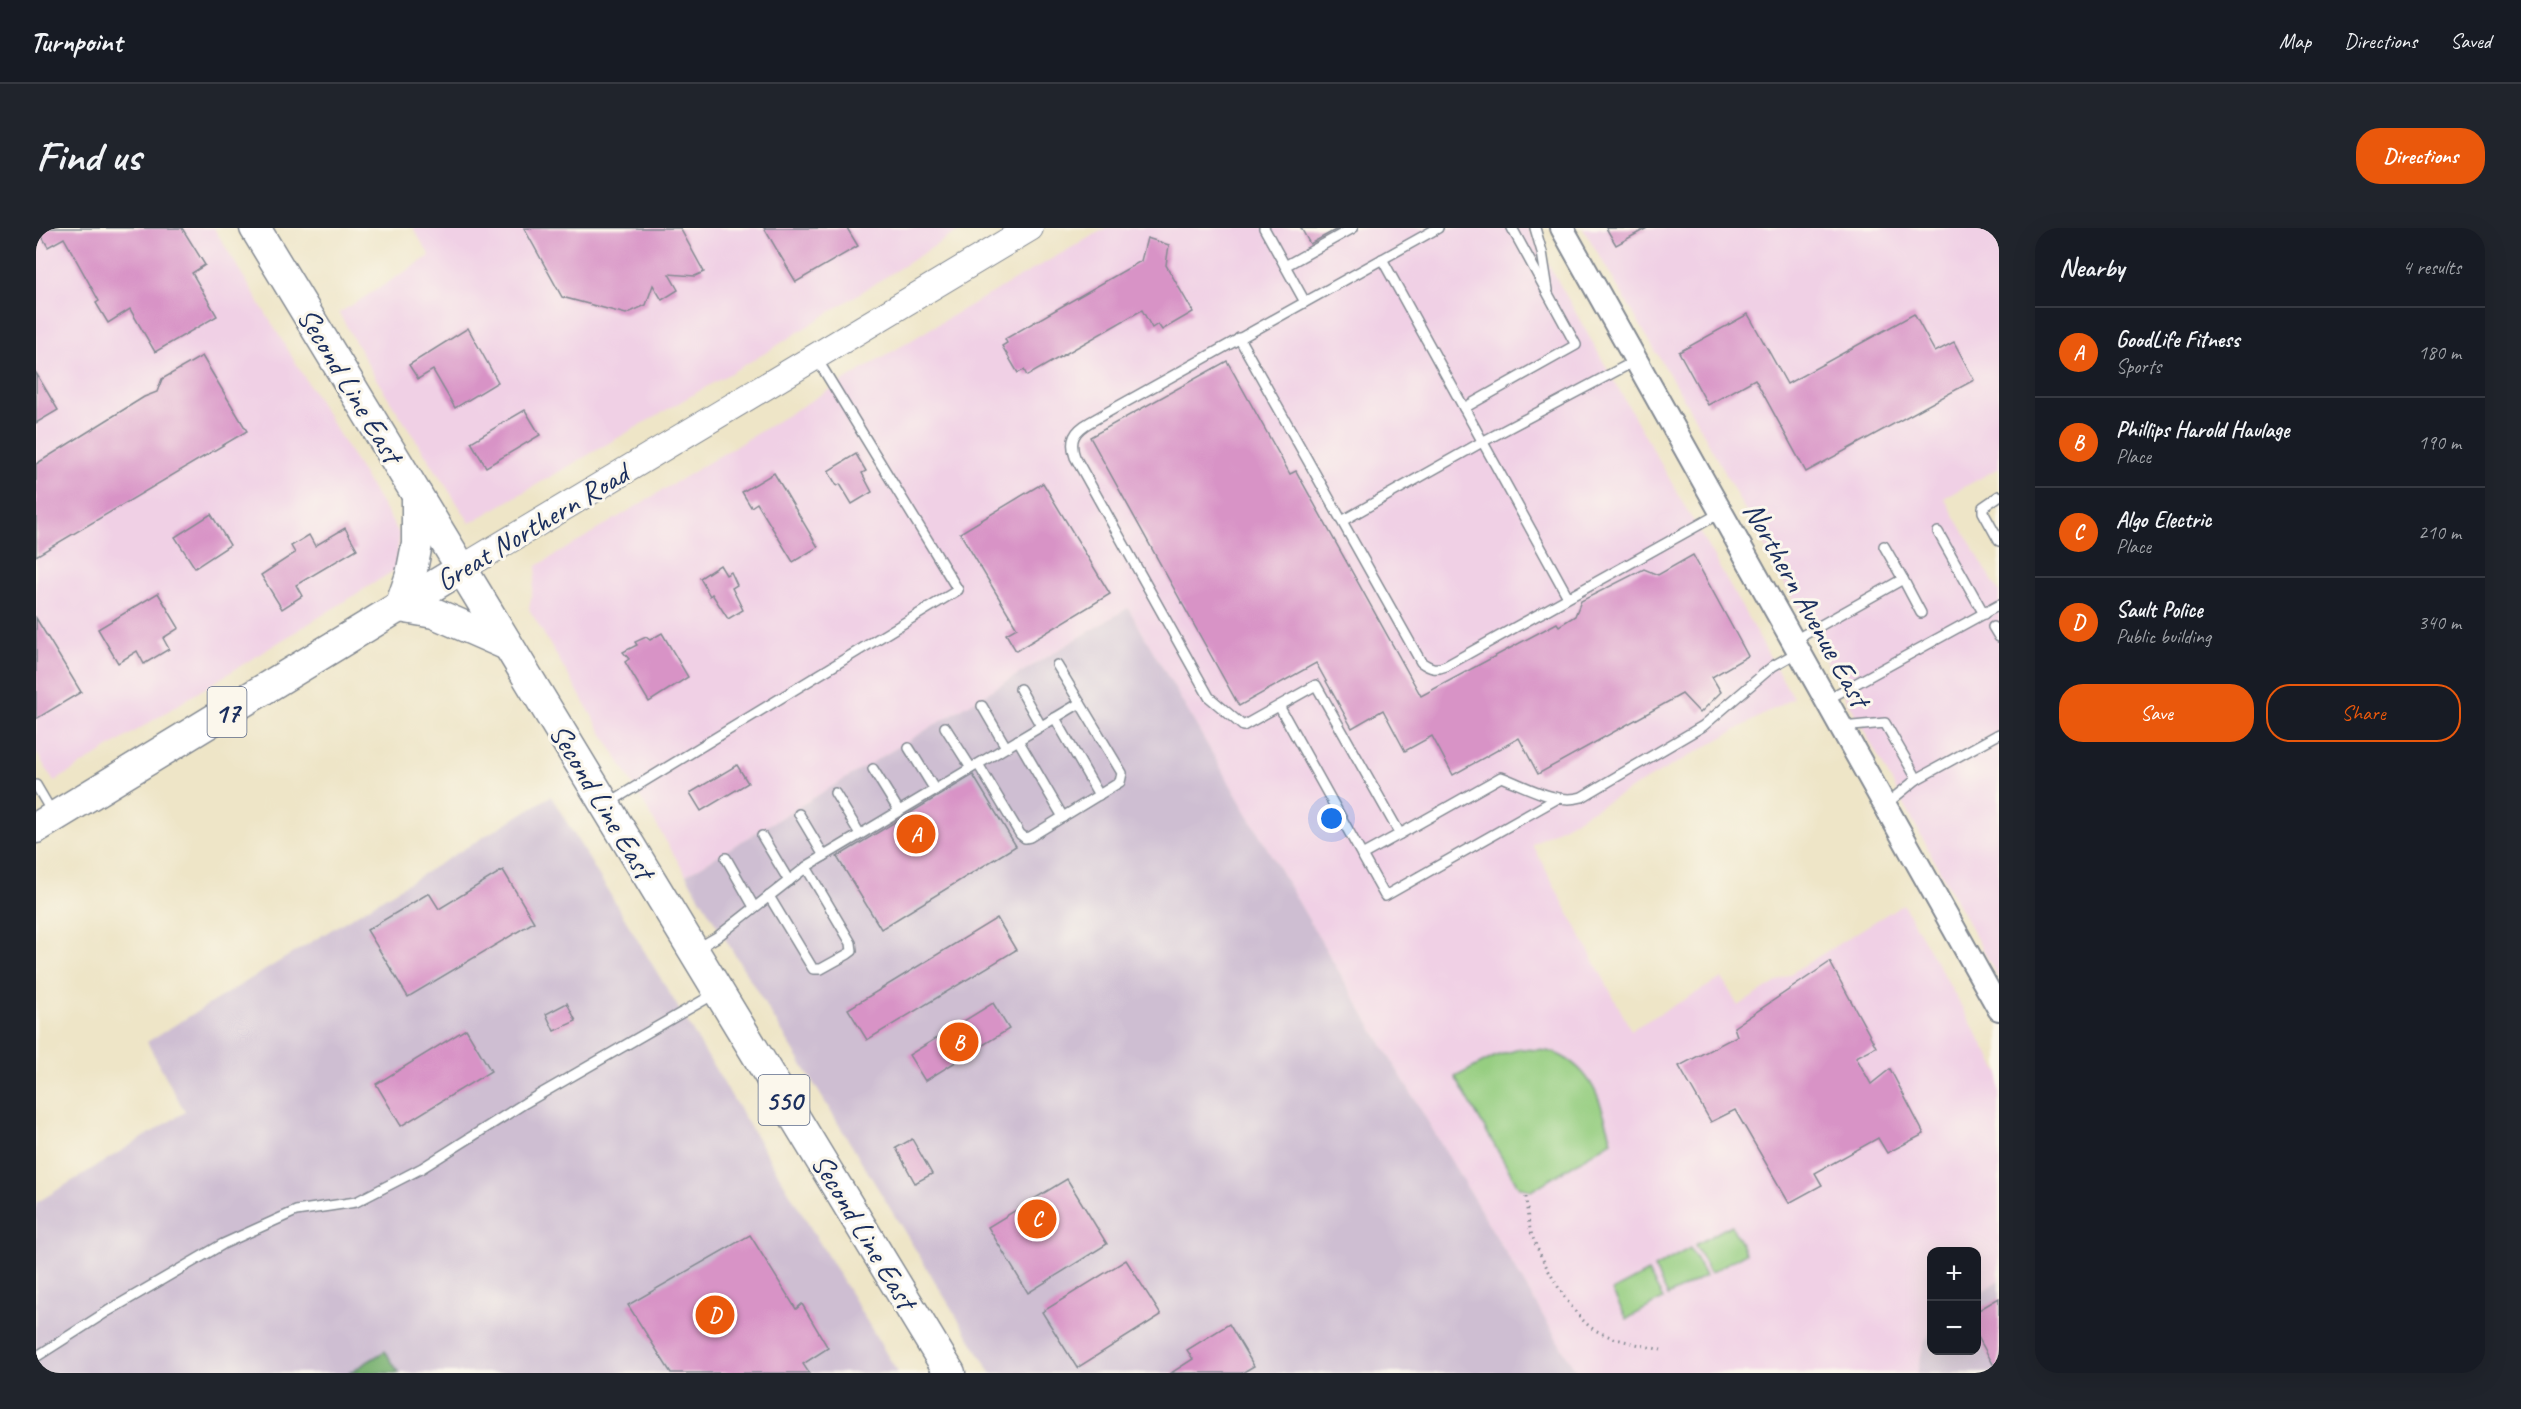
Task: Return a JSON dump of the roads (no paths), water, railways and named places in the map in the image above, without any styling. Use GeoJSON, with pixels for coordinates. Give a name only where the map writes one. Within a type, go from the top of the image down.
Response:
{"type":"FeatureCollection","features":[{"type":"Feature","properties":{"kind":"highway","name":"Second Line East"},"geometry":{"type":"LineString","coordinates":[[255,228],[950,1373]]}},
{"type":"Feature","properties":{"kind":"highway"},"geometry":{"type":"LineString","coordinates":[[417,494],[417,544],[411,575],[400,607],[434,613],[507,645]]}},
{"type":"Feature","properties":{"kind":"highway","name":"Great Northern Road"},"geometry":{"type":"LineString","coordinates":[[45,823],[461,569]]}},
{"type":"Feature","properties":{"kind":"main road","name":"Great Northern Road"},"geometry":{"type":"LineString","coordinates":[[461,569],[1030,228]]}},
{"type":"Feature","properties":{"kind":"street","name":"Northern Avenue East"},"geometry":{"type":"LineString","coordinates":[[1563,228],[1999,1009]]}},
{"type":"Feature","properties":{"kind":"lane"},"geometry":{"type":"LineString","coordinates":[[1264,228],[1305,302]]}},
{"type":"Feature","properties":{"kind":"lane"},"geometry":{"type":"LineString","coordinates":[[1285,266],[1353,228]]}},
{"type":"Feature","properties":{"kind":"lane"},"geometry":{"type":"LineString","coordinates":[[1400,834],[1316,685],[1243,726],[1209,697],[1071,446],[1079,428],[1438,228]]}},
{"type":"Feature","properties":{"kind":"lane"},"geometry":{"type":"LineString","coordinates":[[1464,408],[1576,345],[1512,228]]}},
{"type":"Feature","properties":{"kind":"lane"},"geometry":{"type":"LineString","coordinates":[[1535,228],[1542,252],[1548,293]]}},
{"type":"Feature","properties":{"kind":"lane"},"geometry":{"type":"LineString","coordinates":[[1382,259],[1568,597]]}},
{"type":"Feature","properties":{"kind":"lane"},"geometry":{"type":"LineString","coordinates":[[1239,339],[1421,662],[1430,668],[1438,669],[1446,666],[1722,512]]}},
{"type":"Feature","properties":{"kind":"lane"},"geometry":{"type":"LineString","coordinates":[[605,805],[958,590],[816,357]]}},
{"type":"Feature","properties":{"kind":"lane"},"geometry":{"type":"LineString","coordinates":[[1342,521],[1482,442],[1636,360]]}},
{"type":"Feature","properties":{"kind":"lane"},"geometry":{"type":"LineString","coordinates":[[1999,496],[1983,507],[1983,513],[1999,541]]}},
{"type":"Feature","properties":{"kind":"lane"},"geometry":{"type":"LineString","coordinates":[[1938,532],[1984,614]]}},
{"type":"Feature","properties":{"kind":"lane"},"geometry":{"type":"LineString","coordinates":[[1884,546],[1921,613]]}},
{"type":"Feature","properties":{"kind":"lane"},"geometry":{"type":"LineString","coordinates":[[1362,855],[1501,777],[1558,798],[1570,800],[1582,797],[1703,726],[1796,646],[1903,579]]}},
{"type":"Feature","properties":{"kind":"lane"},"geometry":{"type":"LineString","coordinates":[[1827,700],[1999,605]]}},
{"type":"Feature","properties":{"kind":"lane"},"geometry":{"type":"LineString","coordinates":[[1993,627],[1999,637]]}},
{"type":"Feature","properties":{"kind":"lane"},"geometry":{"type":"LineString","coordinates":[[945,727],[1020,834],[1025,838],[1030,837],[1120,782],[1122,773],[1057,665]]}},
{"type":"Feature","properties":{"kind":"lane"},"geometry":{"type":"LineString","coordinates":[[1020,689],[1041,726]]}},
{"type":"Feature","properties":{"kind":"lane"},"geometry":{"type":"LineString","coordinates":[[693,951],[717,937],[806,867],[1080,703]]}},
{"type":"Feature","properties":{"kind":"lane"},"geometry":{"type":"LineString","coordinates":[[982,706],[1006,747]]}},
{"type":"Feature","properties":{"kind":"lane"},"geometry":{"type":"LineString","coordinates":[[1279,706],[1385,896],[1558,798]]}},
{"type":"Feature","properties":{"kind":"lane"},"geometry":{"type":"LineString","coordinates":[[1055,718],[1099,795]]}},
{"type":"Feature","properties":{"kind":"lane"},"geometry":{"type":"LineString","coordinates":[[1842,727],[1885,723],[1917,779]]}},
{"type":"Feature","properties":{"kind":"lane"},"geometry":{"type":"LineString","coordinates":[[1885,805],[1917,779],[1999,734]]}},
{"type":"Feature","properties":{"kind":"lane"},"geometry":{"type":"LineString","coordinates":[[1018,740],[1063,817]]}},
{"type":"Feature","properties":{"kind":"lane"},"geometry":{"type":"LineString","coordinates":[[909,748],[935,790]]}},
{"type":"Feature","properties":{"kind":"lane"},"geometry":{"type":"LineString","coordinates":[[873,769],[899,811]]}},
{"type":"Feature","properties":{"kind":"lane"},"geometry":{"type":"LineString","coordinates":[[36,785],[45,823]]}},
{"type":"Feature","properties":{"kind":"lane"},"geometry":{"type":"LineString","coordinates":[[835,793],[860,834]]}},
{"type":"Feature","properties":{"kind":"lane"},"geometry":{"type":"LineString","coordinates":[[799,814],[824,856]]}},
{"type":"Feature","properties":{"kind":"lane"},"geometry":{"type":"LineString","coordinates":[[762,836],[789,881]]}},
{"type":"Feature","properties":{"kind":"lane"},"geometry":{"type":"LineString","coordinates":[[726,858],[754,908]]}},
{"type":"Feature","properties":{"kind":"lane"},"geometry":{"type":"LineString","coordinates":[[769,896],[813,969],[821,969],[852,951],[851,944],[806,867]]}},
{"type":"Feature","properties":{"kind":"lane"},"geometry":{"type":"LineString","coordinates":[[36,1357],[108,1311],[223,1244],[296,1211],[356,1202],[422,1168],[535,1097],[718,991]]}},
{"type":"Feature","properties":{"kind":"place","name":"GoodLife Fitness"},"geometry":{"type":"Point","coordinates":[916,834]}},
{"type":"Feature","properties":{"kind":"place","name":"Phillips Harold Haulage"},"geometry":{"type":"Point","coordinates":[959,1042]}},
{"type":"Feature","properties":{"kind":"place","name":"Algo Electric"},"geometry":{"type":"Point","coordinates":[1037,1219]}},
{"type":"Feature","properties":{"kind":"place","name":"Sault Police"},"geometry":{"type":"Point","coordinates":[715,1315]}}]}
